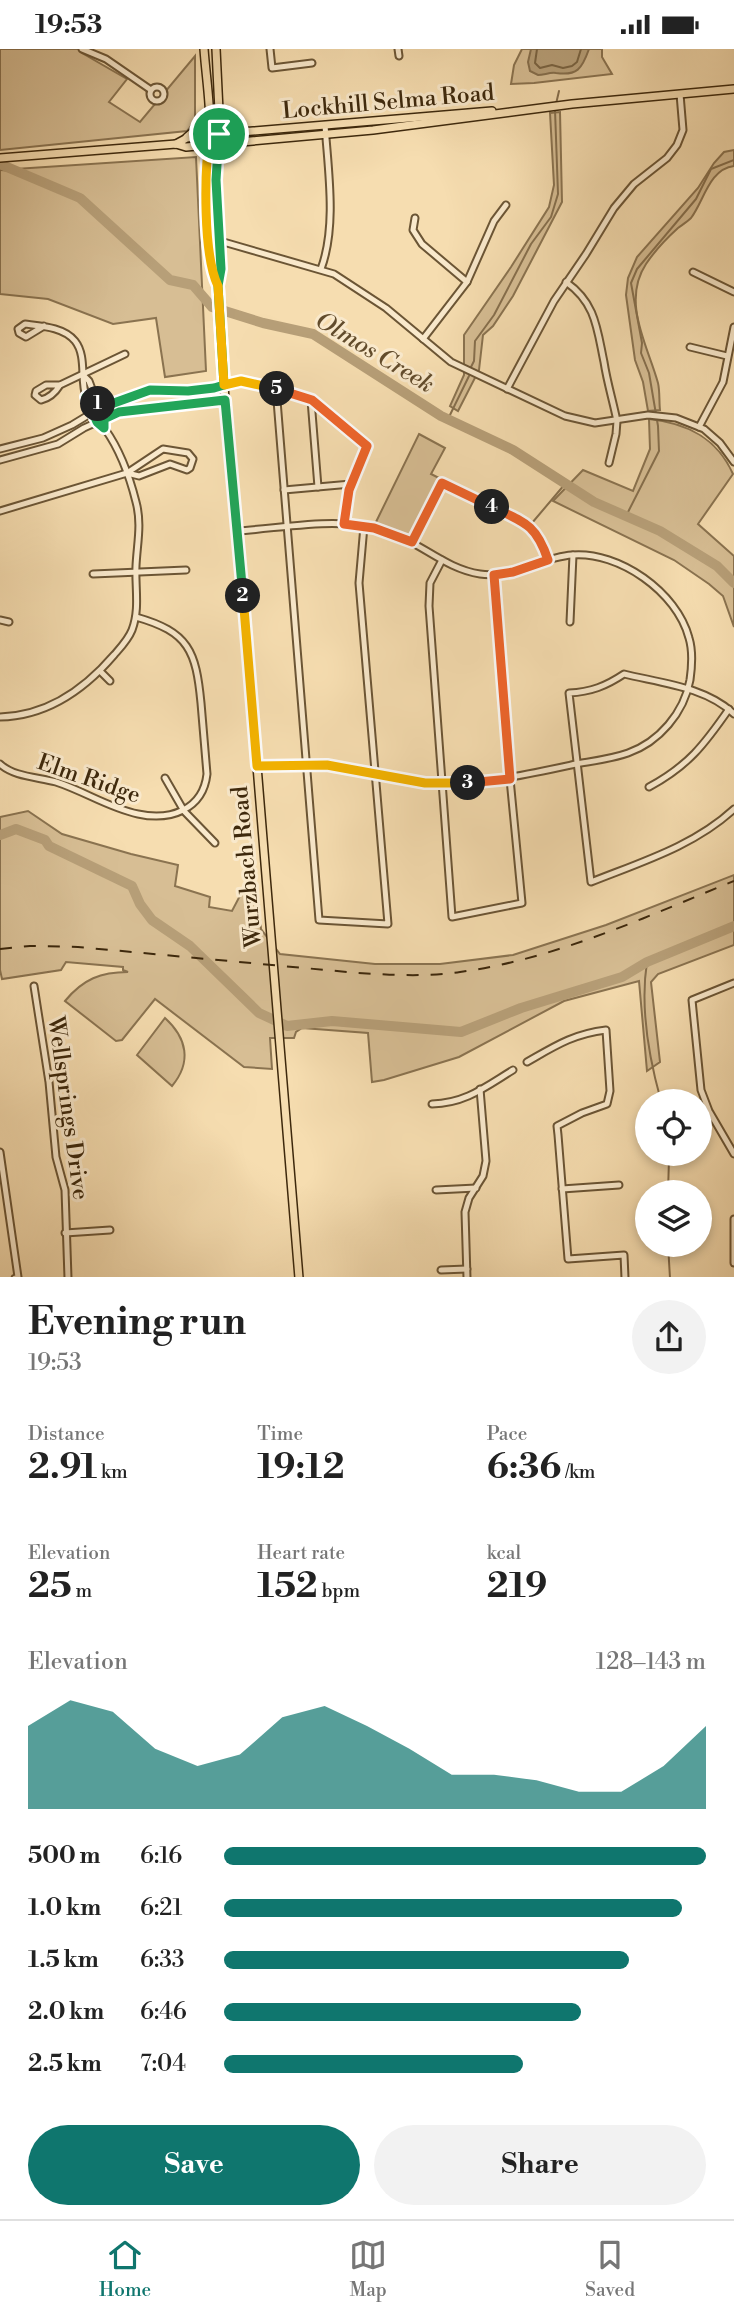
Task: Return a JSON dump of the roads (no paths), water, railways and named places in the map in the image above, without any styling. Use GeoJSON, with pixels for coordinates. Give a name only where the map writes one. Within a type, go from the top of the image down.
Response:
{"type":"FeatureCollection","features":[{"type":"Feature","properties":{"kind":"main road"},"geometry":{"type":"LineString","coordinates":[[204,49],[209,111],[214,135]]}},
{"type":"Feature","properties":{"kind":"main road"},"geometry":{"type":"LineString","coordinates":[[213,144],[219,111],[216,49]]}},
{"type":"Feature","properties":{"kind":"main road","name":"Lockhill Selma Road"},"geometry":{"type":"LineString","coordinates":[[0,158],[176,144],[186,147],[326,135],[541,107],[734,89]]}},
{"type":"Feature","properties":{"kind":"main road","name":"Lockhill Selma Road"},"geometry":{"type":"LineString","coordinates":[[176,144],[187,138],[241,132],[463,112],[521,110]]}},
{"type":"Feature","properties":{"kind":"main road"},"geometry":{"type":"LineString","coordinates":[[187,138],[199,127],[209,111]]}},
{"type":"Feature","properties":{"kind":"main road"},"geometry":{"type":"LineString","coordinates":[[219,111],[228,124],[241,132]]}},
{"type":"Feature","properties":{"kind":"main road"},"geometry":{"type":"LineString","coordinates":[[289,128],[289,138]]}},
{"type":"Feature","properties":{"kind":"main road"},"geometry":{"type":"LineString","coordinates":[[216,164],[226,149],[236,142]]}},
{"type":"Feature","properties":{"kind":"main road","name":"Wurzbach Road"},"geometry":{"type":"LineString","coordinates":[[213,144],[220,241],[221,269],[218,286],[225,400],[299,1277]]}},
{"type":"Feature","properties":{"kind":"main road","name":"Wurzbach Road"},"geometry":{"type":"LineString","coordinates":[[213,144],[208,210],[213,275],[218,286]]}},
{"type":"Feature","properties":{"kind":"main road"},"geometry":{"type":"LineString","coordinates":[[208,210],[214,216],[214,236],[220,241],[216,246],[213,275]]}},
{"type":"Feature","properties":{"kind":"street"},"geometry":{"type":"LineString","coordinates":[[82,49],[106,59],[150,90]]}},
{"type":"Feature","properties":{"kind":"street"},"geometry":{"type":"LineString","coordinates":[[270,49],[272,68],[312,63]]}},
{"type":"Feature","properties":{"kind":"street"},"geometry":{"type":"LineString","coordinates":[[398,49],[399,57]]}},
{"type":"Feature","properties":{"kind":"street"},"geometry":{"type":"LineString","coordinates":[[507,389],[566,282],[623,195],[667,158],[677,145],[683,130],[680,95]]}},
{"type":"Feature","properties":{"kind":"street"},"geometry":{"type":"LineString","coordinates":[[372,120],[373,130]]}},
{"type":"Feature","properties":{"kind":"street"},"geometry":{"type":"LineString","coordinates":[[321,269],[330,230],[325,125]]}},
{"type":"Feature","properties":{"kind":"street"},"geometry":{"type":"LineString","coordinates":[[423,339],[467,282],[494,221],[506,205]]}},
{"type":"Feature","properties":{"kind":"street"},"geometry":{"type":"LineString","coordinates":[[415,218],[413,230],[422,244],[467,282]]}},
{"type":"Feature","properties":{"kind":"street"},"geometry":{"type":"LineString","coordinates":[[220,241],[321,269],[379,302],[451,362],[572,419],[595,423],[662,415],[699,427],[720,443],[734,462]]}},
{"type":"Feature","properties":{"kind":"street"},"geometry":{"type":"LineString","coordinates":[[693,272],[734,292]]}},
{"type":"Feature","properties":{"kind":"street"},"geometry":{"type":"LineString","coordinates":[[566,282],[582,296],[596,319],[617,421],[609,463]]}},
{"type":"Feature","properties":{"kind":"street"},"geometry":{"type":"LineString","coordinates":[[0,717],[20,715],[50,706],[78,690],[100,671],[125,642],[136,617],[138,515],[127,473],[104,428],[97,422],[86,397],[82,384],[80,353],[72,338],[44,326]]}},
{"type":"Feature","properties":{"kind":"street"},"geometry":{"type":"LineString","coordinates":[[699,427],[723,381],[734,327]]}},
{"type":"Feature","properties":{"kind":"street"},"geometry":{"type":"LineString","coordinates":[[690,347],[727,356]]}},
{"type":"Feature","properties":{"kind":"street"},"geometry":{"type":"LineString","coordinates":[[61,385],[125,354]]}},
{"type":"Feature","properties":{"kind":"street"},"geometry":{"type":"LineString","coordinates":[[83,375],[89,381],[100,408],[104,428]]}},
{"type":"Feature","properties":{"kind":"street"},"geometry":{"type":"LineString","coordinates":[[0,449],[43,438],[100,408],[150,390],[195,390],[241,381],[276,388],[311,399],[367,446],[351,484],[344,524]]}},
{"type":"Feature","properties":{"kind":"street"},"geometry":{"type":"LineString","coordinates":[[276,388],[319,920],[387,924],[359,583],[364,526]]}},
{"type":"Feature","properties":{"kind":"street"},"geometry":{"type":"LineString","coordinates":[[195,390],[196,402]]}},
{"type":"Feature","properties":{"kind":"street"},"geometry":{"type":"LineString","coordinates":[[86,397],[94,394]]}},
{"type":"Feature","properties":{"kind":"street"},"geometry":{"type":"LineString","coordinates":[[311,399],[318,487]]}},
{"type":"Feature","properties":{"kind":"street"},"geometry":{"type":"LineString","coordinates":[[0,460],[58,444],[119,412],[225,400]]}},
{"type":"Feature","properties":{"kind":"street"},"geometry":{"type":"LineString","coordinates":[[0,511],[127,473],[163,449],[188,453],[193,459],[190,468],[184,470],[170,464],[139,476],[127,473]]}},
{"type":"Feature","properties":{"kind":"street"},"geometry":{"type":"LineString","coordinates":[[170,464],[174,452]]}},
{"type":"Feature","properties":{"kind":"street"},"geometry":{"type":"LineString","coordinates":[[412,542],[442,483],[528,525],[538,535],[548,560]]}},
{"type":"Feature","properties":{"kind":"street"},"geometry":{"type":"LineString","coordinates":[[284,490],[351,484]]}},
{"type":"Feature","properties":{"kind":"street"},"geometry":{"type":"LineString","coordinates":[[237,531],[344,524],[364,526],[387,531],[412,542],[466,571],[494,575],[573,555],[599,557],[618,563],[645,579],[680,618],[689,638],[691,671],[687,689],[674,717],[645,745],[616,757],[510,779],[475,783],[425,783],[343,767],[306,764],[257,766]]}},
{"type":"Feature","properties":{"kind":"street"},"geometry":{"type":"LineString","coordinates":[[570,622],[573,555]]}},
{"type":"Feature","properties":{"kind":"street"},"geometry":{"type":"LineString","coordinates":[[442,560],[430,583],[429,606],[452,917],[522,903],[494,575]]}},
{"type":"Feature","properties":{"kind":"street"},"geometry":{"type":"LineString","coordinates":[[93,574],[186,570]]}},
{"type":"Feature","properties":{"kind":"street"},"geometry":{"type":"LineString","coordinates":[[136,617],[164,626],[180,638],[192,654],[198,673],[207,774],[200,798],[184,811]]}},
{"type":"Feature","properties":{"kind":"street"},"geometry":{"type":"LineString","coordinates":[[0,620],[9,622]]}},
{"type":"Feature","properties":{"kind":"street"},"geometry":{"type":"LineString","coordinates":[[100,671],[110,681]]}},
{"type":"Feature","properties":{"kind":"street"},"geometry":{"type":"LineString","coordinates":[[649,787],[672,775],[694,756],[731,712],[711,697],[625,674],[598,689],[569,693],[591,882],[691,840],[734,809]]}},
{"type":"Feature","properties":{"kind":"street","name":"Elm Ridge"},"geometry":{"type":"LineString","coordinates":[[0,764],[10,772],[58,783],[136,814],[166,815],[184,811]]}},
{"type":"Feature","properties":{"kind":"street"},"geometry":{"type":"LineString","coordinates":[[165,778],[184,811],[215,843]]}},
{"type":"Feature","properties":{"kind":"street"},"geometry":{"type":"LineString","coordinates":[[734,983],[692,1000],[701,1090],[709,1111],[734,1154]]}},
{"type":"Feature","properties":{"kind":"street","name":"Wellsprings Drive"},"geometry":{"type":"LineString","coordinates":[[34,986],[49,1082],[56,1157],[65,1190],[68,1277]]}},
{"type":"Feature","properties":{"kind":"street"},"geometry":{"type":"LineString","coordinates":[[527,1062],[570,1037],[606,1030],[610,1091],[607,1104],[557,1126],[568,1259],[624,1255],[625,1277]]}},
{"type":"Feature","properties":{"kind":"street"},"geometry":{"type":"LineString","coordinates":[[432,1104],[456,1102],[513,1070]]}},
{"type":"Feature","properties":{"kind":"street"},"geometry":{"type":"LineString","coordinates":[[467,1277],[465,1212],[483,1176],[486,1161],[480,1089]]}},
{"type":"Feature","properties":{"kind":"street"},"geometry":{"type":"LineString","coordinates":[[0,1151],[16,1277]]}},
{"type":"Feature","properties":{"kind":"street"},"geometry":{"type":"LineString","coordinates":[[562,1189],[618,1185]]}},
{"type":"Feature","properties":{"kind":"street"},"geometry":{"type":"LineString","coordinates":[[436,1190],[476,1188]]}},
{"type":"Feature","properties":{"kind":"street"},"geometry":{"type":"LineString","coordinates":[[734,1219],[734,1263]]}},
{"type":"Feature","properties":{"kind":"street"},"geometry":{"type":"LineString","coordinates":[[65,1233],[110,1230]]}},
{"type":"Feature","properties":{"kind":"street"},"geometry":{"type":"LineString","coordinates":[[441,1270],[467,1269]]}},
{"type":"Feature","properties":{"kind":"water"},"geometry":{"type":"Polygon","coordinates":[[[531,49],[589,49],[578,70],[563,74],[538,75],[530,71],[528,62],[531,49]]]}},
{"type":"Feature","properties":{"kind":"waterway"},"geometry":{"type":"LineString","coordinates":[[556,104],[559,91]]}},
{"type":"Feature","properties":{"kind":"waterway"},"geometry":{"type":"LineString","coordinates":[[471,367],[475,341],[494,315],[531,244],[551,217],[558,194],[555,110]]}},
{"type":"Feature","properties":{"kind":"waterway"},"geometry":{"type":"LineString","coordinates":[[626,516],[659,451],[658,426],[649,373],[641,353],[642,343],[631,283],[637,269],[696,199],[711,169],[734,160]]}},
{"type":"Feature","properties":{"kind":"waterway","name":"Olmos Creek"},"geometry":{"type":"LineString","coordinates":[[0,164],[80,198],[170,280],[193,285],[212,307],[263,323],[313,334],[441,416],[513,450],[594,502],[660,531],[717,566],[734,583]]}},
{"type":"Feature","properties":{"kind":"waterway","name":"Olmos Creek"},"geometry":{"type":"LineString","coordinates":[[0,170],[16,171]]}},
{"type":"Feature","properties":{"kind":"waterway"},"geometry":{"type":"LineString","coordinates":[[448,419],[469,376]]}},
{"type":"Feature","properties":{"kind":"waterway"},"geometry":{"type":"LineString","coordinates":[[532,523],[565,484]]}},
{"type":"Feature","properties":{"kind":"waterway"},"geometry":{"type":"LineString","coordinates":[[0,835],[16,829],[45,840],[49,846],[132,886],[140,904],[152,920],[190,946],[259,1013],[287,1026],[332,1021],[461,1032],[521,1008],[622,977],[647,962],[734,926]]}},
{"type":"Feature","properties":{"kind":"waterway"},"geometry":{"type":"LineString","coordinates":[[647,962],[647,1032],[658,1089]]}},
{"type":"Feature","properties":{"kind":"waterway"},"geometry":{"type":"LineString","coordinates":[[668,1180],[669,1166]]}},
{"type":"Feature","properties":{"kind":"waterway"},"geometry":{"type":"LineString","coordinates":[[669,1257],[670,1277]]}},
{"type":"Feature","properties":{"kind":"railway"},"geometry":{"type":"LineString","coordinates":[[0,949],[30,946],[78,947],[358,973],[448,974],[496,966],[565,947],[734,881]]}}]}
